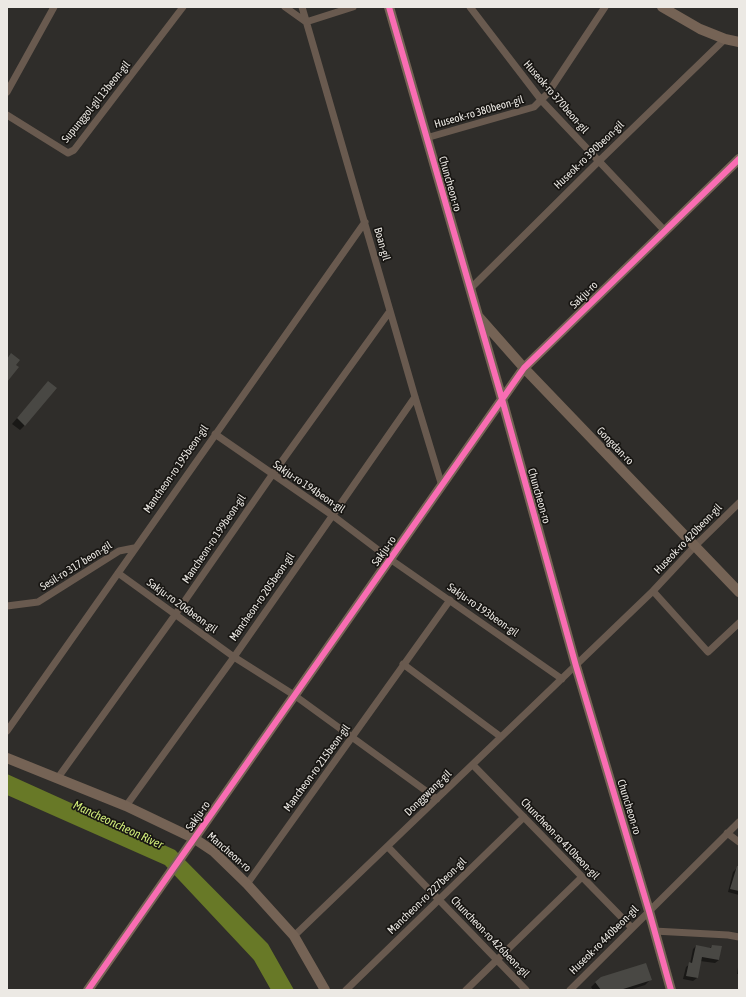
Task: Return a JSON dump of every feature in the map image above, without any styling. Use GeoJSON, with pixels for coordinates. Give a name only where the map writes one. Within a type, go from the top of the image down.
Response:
{"type":"FeatureCollection","features":[{"type":"Feature","properties":{"kind":"street"},"geometry":{"type":"LineString","coordinates":[[7,92],[54,7]]}},
{"type":"Feature","properties":{"kind":"street","name":"Supunggol-gil 13beon-gil"},"geometry":{"type":"LineString","coordinates":[[7,115],[68,153],[74,150],[183,7]]}},
{"type":"Feature","properties":{"kind":"street"},"geometry":{"type":"LineString","coordinates":[[284,7],[306,22],[353,7]]}},
{"type":"Feature","properties":{"kind":"street","name":"Boan-gil"},"geometry":{"type":"LineString","coordinates":[[302,7],[442,486]]}},
{"type":"Feature","properties":{"kind":"street","name":"Chuncheon-ro"},"geometry":{"type":"LineString","coordinates":[[389,7],[502,399],[576,666],[671,990]]}},
{"type":"Feature","properties":{"kind":"street","name":"Huseok-ro 370beon-gil"},"geometry":{"type":"LineString","coordinates":[[470,7],[542,101],[598,162],[664,230]]}},
{"type":"Feature","properties":{"kind":"street","name":"Huseok-ro 380beon-gil"},"geometry":{"type":"LineString","coordinates":[[426,138],[534,107],[542,101],[605,7]]}},
{"type":"Feature","properties":{"kind":"street"},"geometry":{"type":"LineString","coordinates":[[662,7],[700,29],[725,39],[739,42]]}},
{"type":"Feature","properties":{"kind":"street","name":"Huseok-ro 390beon-gil"},"geometry":{"type":"LineString","coordinates":[[470,289],[725,39]]}},
{"type":"Feature","properties":{"kind":"street","name":"Sakju-ro"},"geometry":{"type":"LineString","coordinates":[[88,990],[524,368],[664,230],[739,159]]}},
{"type":"Feature","properties":{"kind":"street","name":"Mancheon-ro 195beon-gil"},"geometry":{"type":"LineString","coordinates":[[7,731],[134,548],[365,222]]}},
{"type":"Feature","properties":{"kind":"street","name":"Mancheon-ro 199beon-gil"},"geometry":{"type":"LineString","coordinates":[[57,779],[390,311]]}},
{"type":"Feature","properties":{"kind":"street","name":"Gongdan-ro"},"geometry":{"type":"LineString","coordinates":[[477,314],[524,368],[739,592]]}},
{"type":"Feature","properties":{"kind":"street","name":"Mancheon-ro 205beon-gil"},"geometry":{"type":"LineString","coordinates":[[126,806],[234,657],[415,397]]}},
{"type":"Feature","properties":{"kind":"street","name":"Sakju-ro 194beon-gil"},"geometry":{"type":"LineString","coordinates":[[215,434],[272,475],[332,515],[390,559]]}},
{"type":"Feature","properties":{"kind":"street","name":"Huseok-ro 420beon-gil"},"geometry":{"type":"LineString","coordinates":[[576,666],[653,591],[695,546],[739,503]]}},
{"type":"Feature","properties":{"kind":"street","name":"Sesil-ro 317 beon-gil"},"geometry":{"type":"LineString","coordinates":[[7,606],[38,602],[119,551],[134,548]]}},
{"type":"Feature","properties":{"kind":"street","name":"Sakju-ro 193beon-gil"},"geometry":{"type":"LineString","coordinates":[[390,559],[562,679]]}},
{"type":"Feature","properties":{"kind":"street","name":"Sakju-ro 206beon-gil"},"geometry":{"type":"LineString","coordinates":[[118,573],[234,657],[294,695],[352,739],[437,799]]}},
{"type":"Feature","properties":{"kind":"street"},"geometry":{"type":"LineString","coordinates":[[653,591],[708,652],[739,624]]}},
{"type":"Feature","properties":{"kind":"street","name":"Mancheon-ro 215beon-gil"},"geometry":{"type":"LineString","coordinates":[[247,884],[450,600]]}},
{"type":"Feature","properties":{"kind":"street"},"geometry":{"type":"LineString","coordinates":[[403,664],[501,737]]}},
{"type":"Feature","properties":{"kind":"street","name":"Donggwang-gil"},"geometry":{"type":"LineString","coordinates":[[294,936],[576,666]]}},
{"type":"Feature","properties":{"kind":"street","name":"Mancheon-ro"},"geometry":{"type":"LineString","coordinates":[[7,758],[126,806],[195,839],[213,851],[247,884],[294,936],[325,990]]}},
{"type":"Feature","properties":{"kind":"street","name":"Chuncheon-ro 410beon-gil"},"geometry":{"type":"LineString","coordinates":[[473,764],[632,928]]}},
{"type":"Feature","properties":{"kind":"street","name":"Mancheon-ro 227beon-gil"},"geometry":{"type":"LineString","coordinates":[[346,990],[524,817]]}},
{"type":"Feature","properties":{"kind":"street","name":"Huseok-ro 440beon-gil"},"geometry":{"type":"LineString","coordinates":[[570,990],[739,822]]}},
{"type":"Feature","properties":{"kind":"street"},"geometry":{"type":"LineString","coordinates":[[728,833],[739,842]]}},
{"type":"Feature","properties":{"kind":"street","name":"Chuncheon-ro 426beon-gil"},"geometry":{"type":"LineString","coordinates":[[388,846],[526,990]]}},
{"type":"Feature","properties":{"kind":"street"},"geometry":{"type":"LineString","coordinates":[[466,990],[582,877]]}},
{"type":"Feature","properties":{"kind":"street"},"geometry":{"type":"LineString","coordinates":[[654,931],[728,935],[739,937]]}},
{"type":"Feature","properties":{"kind":"water","name":"Mancheoncheon River"},"geometry":{"type":"Polygon","coordinates":[[[7,774],[175,850],[268,944],[294,990],[271,990],[254,960],[165,865],[7,795],[7,774]]]}},
{"type":"Feature","properties":{"kind":"building"},"geometry":{"type":"Polygon","coordinates":[[[11,353],[20,360],[16,365],[19,367],[7,382],[7,359],[11,353]]]}},
{"type":"Feature","properties":{"kind":"building"},"geometry":{"type":"Polygon","coordinates":[[[48,381],[57,388],[25,426],[17,418],[48,381]]]}},
{"type":"Feature","properties":{"kind":"building"},"geometry":{"type":"Polygon","coordinates":[[[737,866],[739,866],[739,891],[730,889],[737,866]]]}},
{"type":"Feature","properties":{"kind":"building"},"geometry":{"type":"Polygon","coordinates":[[[696,945],[711,948],[712,945],[722,946],[719,960],[702,957],[698,978],[686,976],[689,962],[692,963],[696,945]]]}},
{"type":"Feature","properties":{"kind":"building"},"geometry":{"type":"Polygon","coordinates":[[[646,963],[652,980],[620,990],[601,990],[595,982],[601,977],[646,963]]]}},
{"type":"Feature","properties":{"kind":"cycle path"},"geometry":{"type":"LineString","coordinates":[[389,7],[502,399],[576,666],[671,990]]}},
{"type":"Feature","properties":{"kind":"cycle path"},"geometry":{"type":"LineString","coordinates":[[88,990],[524,368],[739,159]]}}]}
